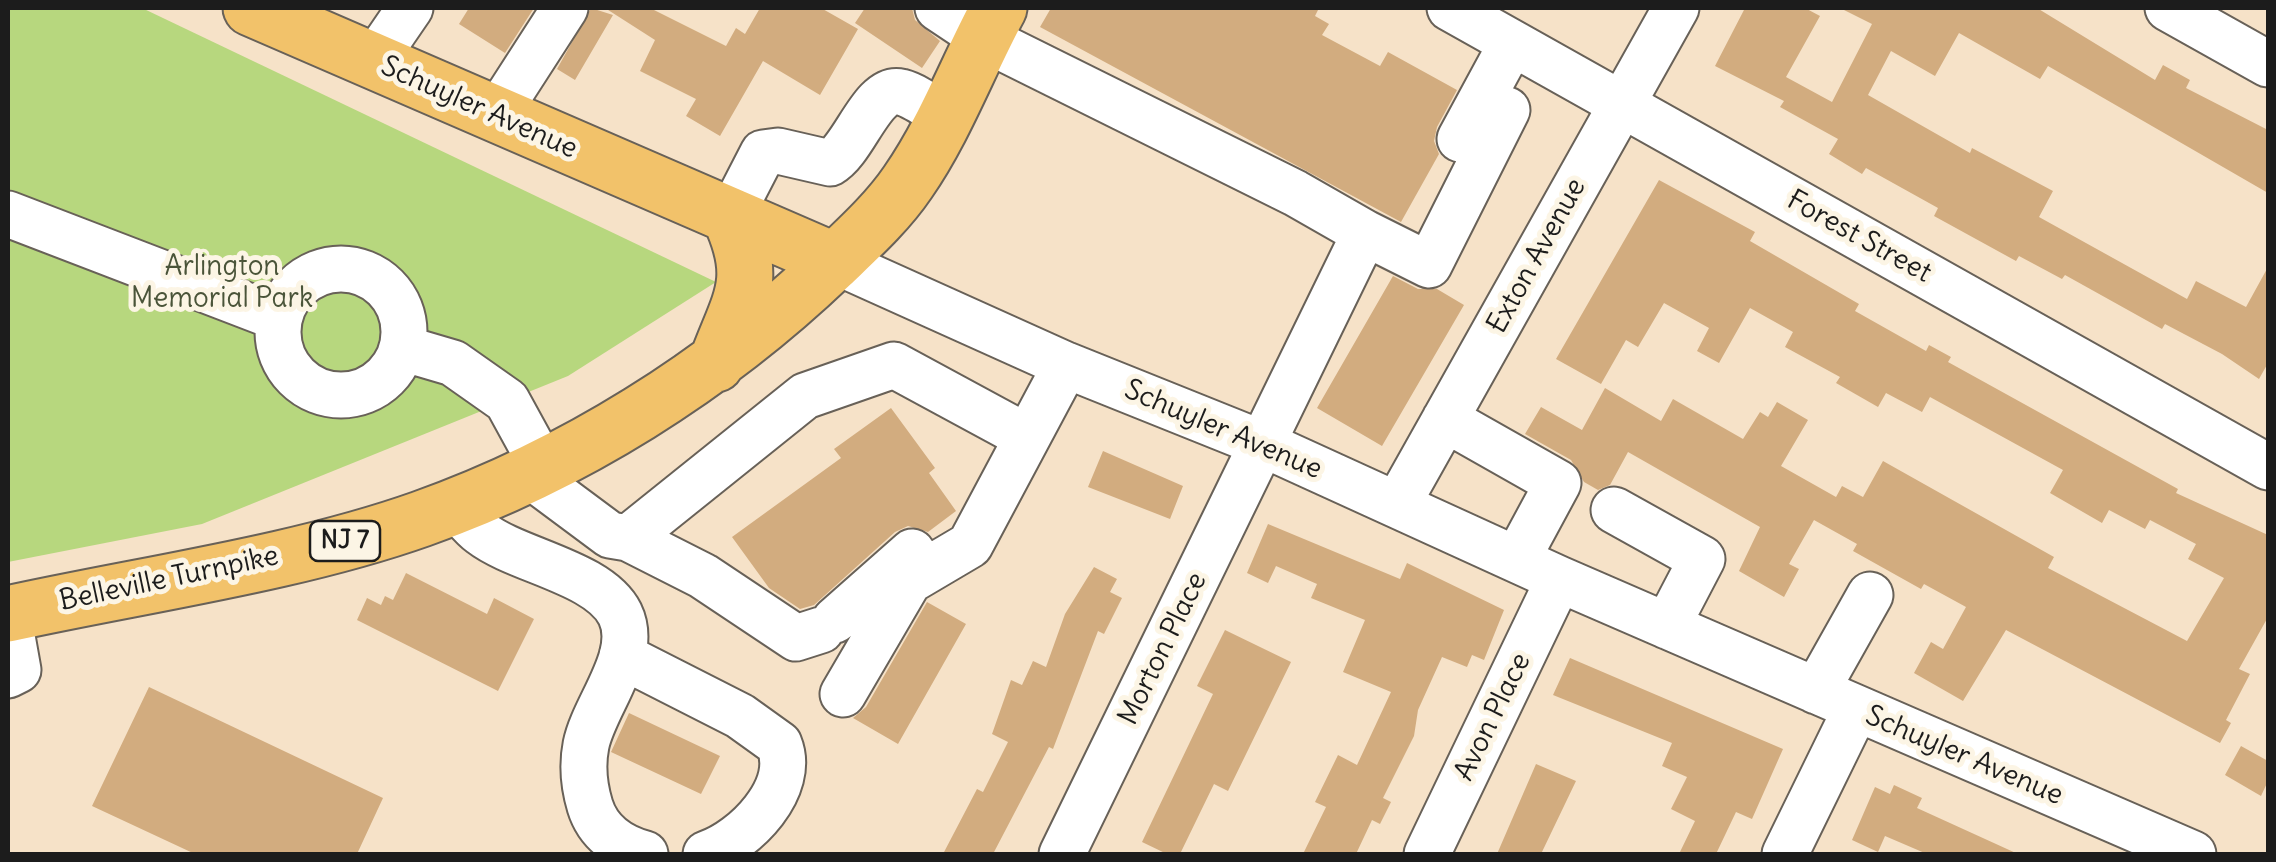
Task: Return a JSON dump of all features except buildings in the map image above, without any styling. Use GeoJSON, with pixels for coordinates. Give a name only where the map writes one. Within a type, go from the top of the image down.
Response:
{"type":"FeatureCollection","features":[{"type":"Feature","properties":{"kind":"main road","name":"Schuyler Avenue"},"geometry":{"type":"LineString","coordinates":[[251,8],[835,261]]}},
{"type":"Feature","properties":{"kind":"main road","name":"Belleville Turnpike"},"geometry":{"type":"LineString","coordinates":[[8,614],[336,544],[454,506],[658,400],[716,364],[835,261],[907,184],[991,23]]}},
{"type":"Feature","properties":{"kind":"main road"},"geometry":{"type":"LineString","coordinates":[[716,364],[749,277],[745,250],[730,217]]}},
{"type":"Feature","properties":{"kind":"main road","name":"Belleville Turnpike"},"geometry":{"type":"LineString","coordinates":[[8,576],[540,458]]}},
{"type":"Feature","properties":{"kind":"street"},"geometry":{"type":"LineString","coordinates":[[374,62],[410,8]]}},
{"type":"Feature","properties":{"kind":"street"},"geometry":{"type":"LineString","coordinates":[[496,116],[565,8]]}},
{"type":"Feature","properties":{"kind":"street"},"geometry":{"type":"LineString","coordinates":[[938,8],[991,23],[1429,266],[1507,110]]}},
{"type":"Feature","properties":{"kind":"street","name":"Forest Street"},"geometry":{"type":"LineString","coordinates":[[1450,8],[2268,467]]}},
{"type":"Feature","properties":{"kind":"street","name":"Exton Avenue"},"geometry":{"type":"LineString","coordinates":[[1397,504],[1676,8]]}},
{"type":"Feature","properties":{"kind":"street"},"geometry":{"type":"LineString","coordinates":[[2168,8],[2268,64]]}},
{"type":"Feature","properties":{"kind":"street","name":"Morton Place"},"geometry":{"type":"LineString","coordinates":[[1062,854],[1263,444],[1384,242],[1512,42]]}},
{"type":"Feature","properties":{"kind":"street"},"geometry":{"type":"LineString","coordinates":[[730,217],[764,153],[778,151],[830,163],[843,156],[879,98],[888,92],[902,92],[944,116]]}},
{"type":"Feature","properties":{"kind":"street"},"geometry":{"type":"LineString","coordinates":[[8,214],[279,318]]}},
{"type":"Feature","properties":{"kind":"street","name":"Schuyler Avenue"},"geometry":{"type":"LineString","coordinates":[[835,261],[1066,364],[1263,444],[2165,849]]}},
{"type":"Feature","properties":{"kind":"street"},"geometry":{"type":"LineString","coordinates":[[355,270],[389,291],[399,308],[402,348],[378,383],[358,392],[337,395],[316,390],[298,378],[284,361],[278,340],[279,318],[299,284],[316,273],[355,270]]}},
{"type":"Feature","properties":{"kind":"street"},"geometry":{"type":"LineString","coordinates":[[402,348],[453,363],[507,401],[540,458],[610,534],[628,538],[702,576],[796,638],[828,625],[899,562],[1004,482]]}},
{"type":"Feature","properties":{"kind":"street"},"geometry":{"type":"LineString","coordinates":[[843,694],[910,581],[970,545],[1066,364]]}},
{"type":"Feature","properties":{"kind":"street"},"geometry":{"type":"LineString","coordinates":[[628,538],[805,396],[894,365],[1027,436]]}},
{"type":"Feature","properties":{"kind":"street"},"geometry":{"type":"LineString","coordinates":[[1445,419],[1558,483],[1517,559]]}},
{"type":"Feature","properties":{"kind":"street"},"geometry":{"type":"LineString","coordinates":[[454,506],[482,534],[606,596],[620,614],[624,629],[622,656],[586,742],[585,782],[593,815],[602,829],[629,850],[645,854]]}},
{"type":"Feature","properties":{"kind":"street"},"geometry":{"type":"LineString","coordinates":[[1614,510],[1702,559],[1667,626]]}},
{"type":"Feature","properties":{"kind":"street","name":"Avon Place"},"geometry":{"type":"LineString","coordinates":[[1426,854],[1559,579]]}},
{"type":"Feature","properties":{"kind":"street"},"geometry":{"type":"LineString","coordinates":[[1816,691],[1870,595]]}},
{"type":"Feature","properties":{"kind":"street","name":"Belleville Turnpike"},"geometry":{"type":"LineString","coordinates":[[8,614],[18,670],[8,675]]}},
{"type":"Feature","properties":{"kind":"street"},"geometry":{"type":"LineString","coordinates":[[622,656],[758,726],[779,744],[784,756],[779,784],[766,805],[734,840],[706,854]]}},
{"type":"Feature","properties":{"kind":"street"},"geometry":{"type":"LineString","coordinates":[[1785,854],[1856,709]]}},
{"type":"Feature","properties":{"kind":"green space","name":"Arlington Memorial Park"},"geometry":{"type":"Polygon","coordinates":[[[8,8],[142,8],[716,282],[568,376],[202,524],[8,562],[8,8]]]}}]}
